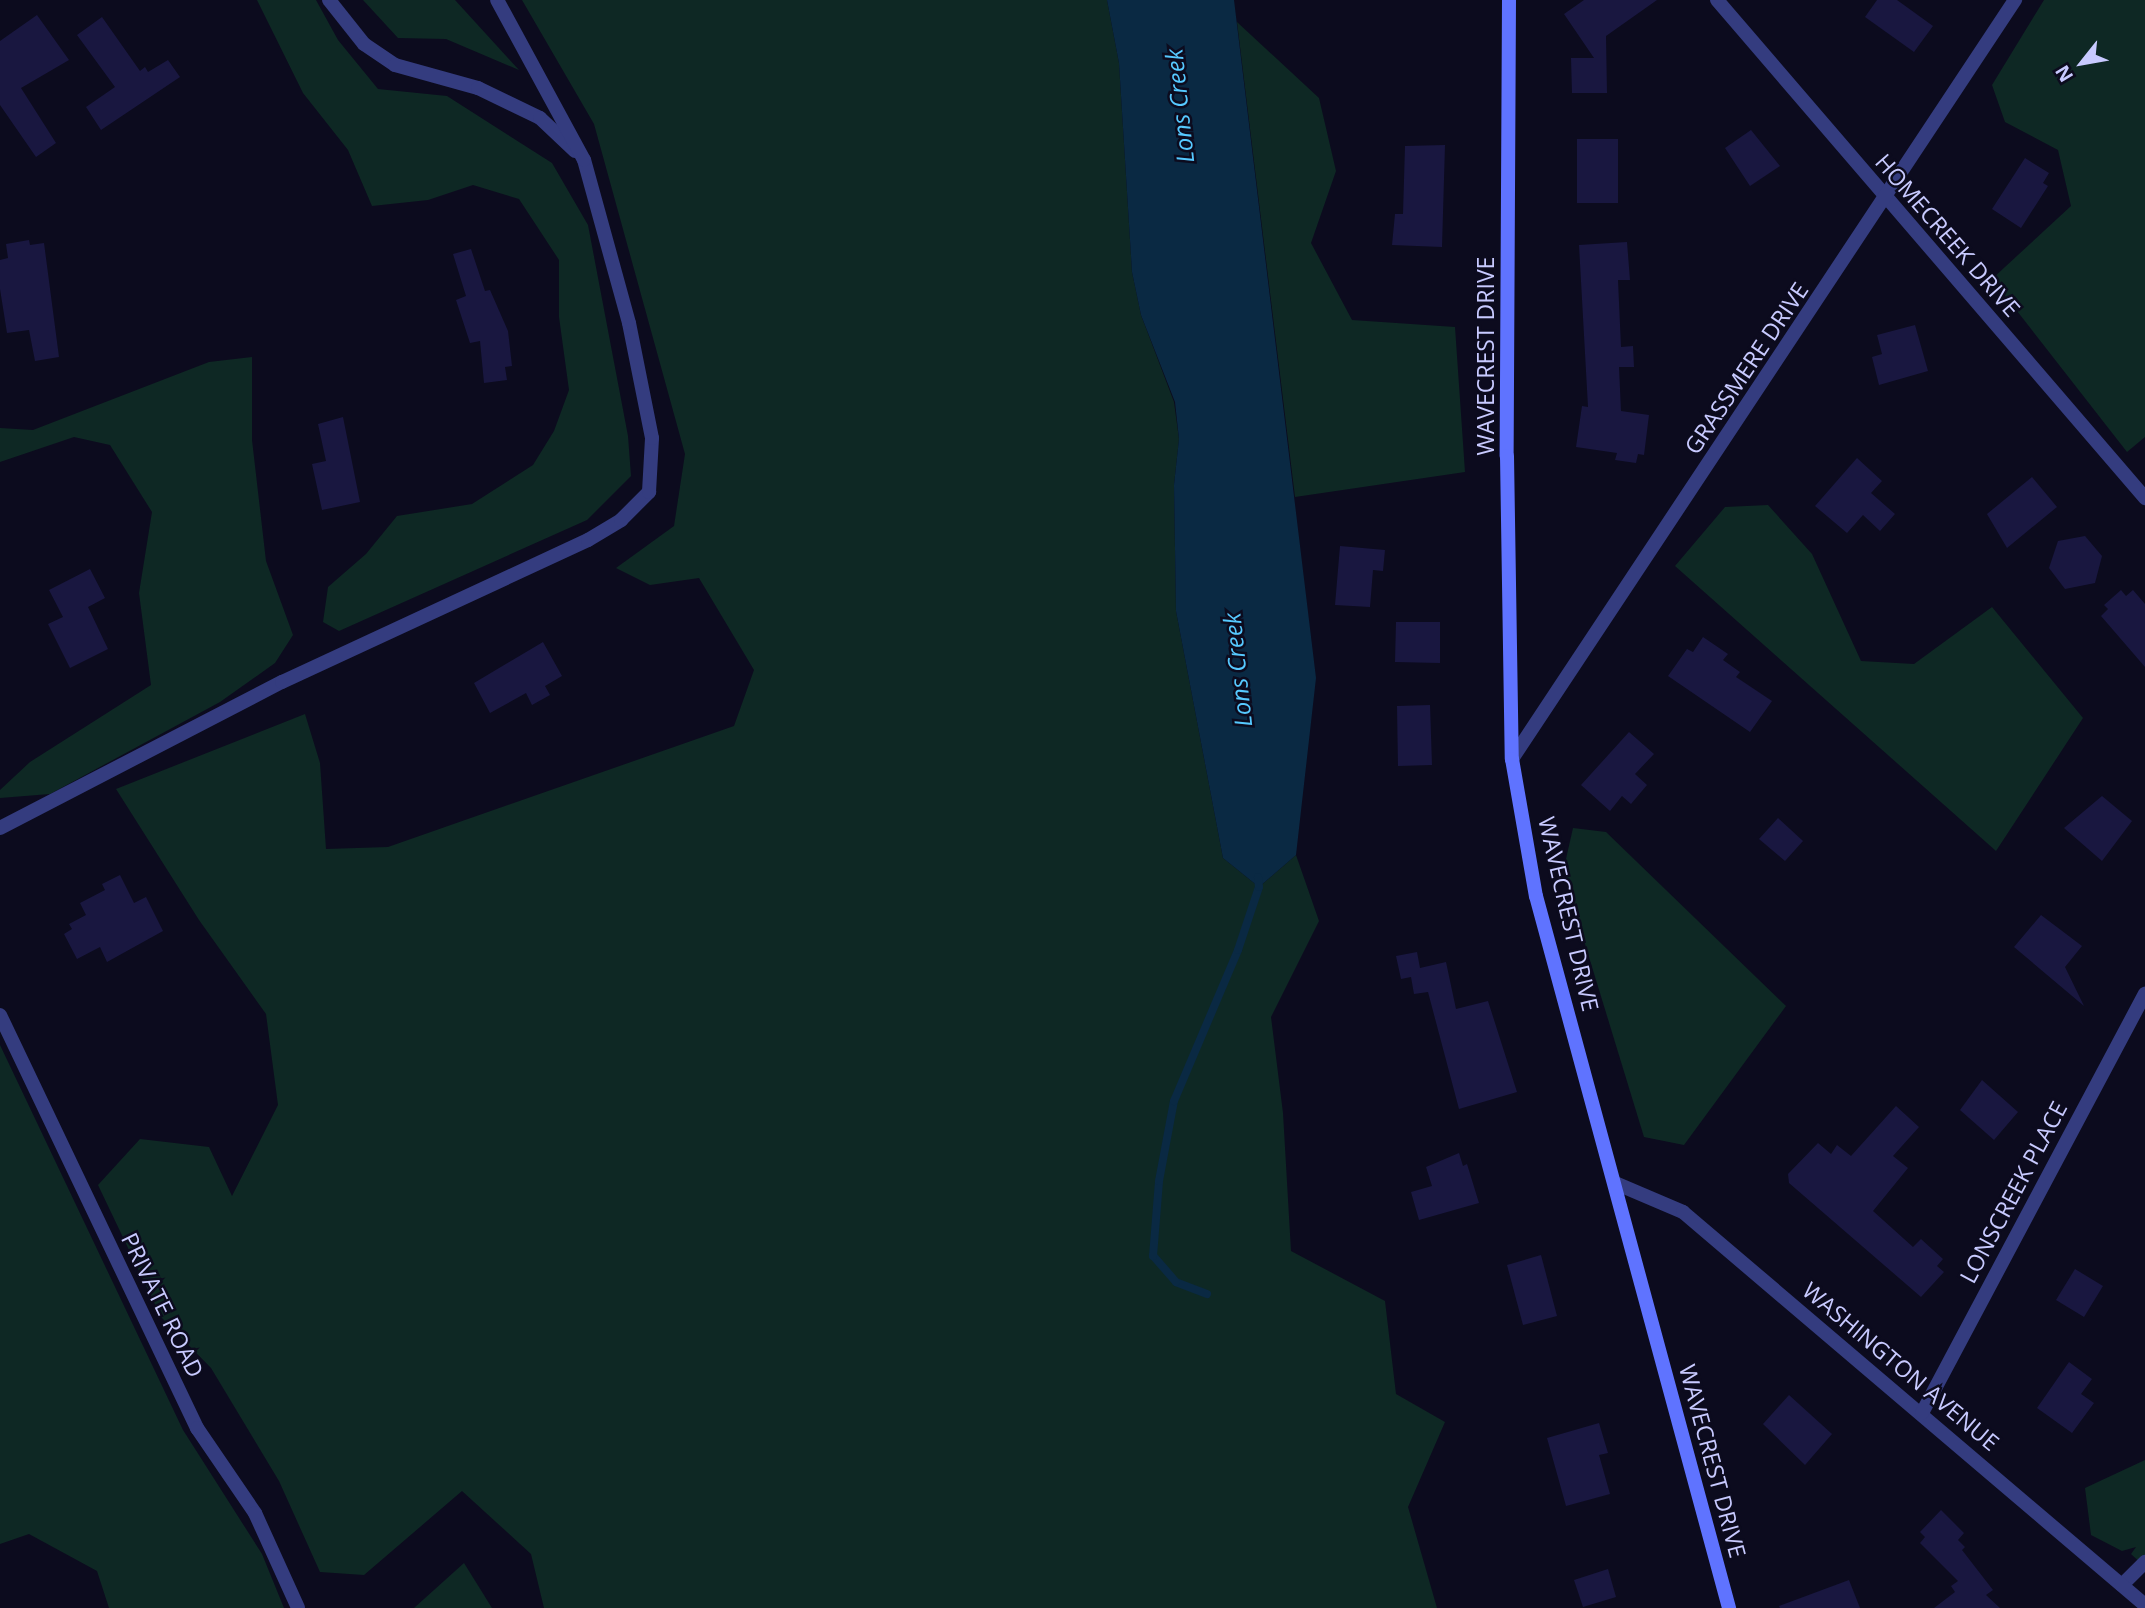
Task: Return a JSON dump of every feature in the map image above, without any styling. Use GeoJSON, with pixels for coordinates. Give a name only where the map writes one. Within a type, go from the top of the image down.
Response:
{"type":"FeatureCollection","features":[{"type":"Feature","properties":{"kind":"street"},"geometry":{"type":"LineString","coordinates":[[329,0],[364,44],[395,65],[478,88],[540,118],[584,160]]}},
{"type":"Feature","properties":{"kind":"street"},"geometry":{"type":"LineString","coordinates":[[0,828],[282,682],[588,540],[621,520],[649,492],[650,425],[629,323],[584,160],[497,0]]}},
{"type":"Feature","properties":{"kind":"street","name":"WAVECREST DRIVE"},"geometry":{"type":"LineString","coordinates":[[1509,0],[1508,645],[1513,759],[1536,897],[1729,1608]]}},
{"type":"Feature","properties":{"kind":"street","name":"HOMECREEK DRIVE"},"geometry":{"type":"LineString","coordinates":[[1717,0],[2145,498]]}},
{"type":"Feature","properties":{"kind":"street","name":"GRASSMERE DRIVE"},"geometry":{"type":"LineString","coordinates":[[1513,759],[2015,0]]}},
{"type":"Feature","properties":{"kind":"street","name":"LONSCREEK PLACE"},"geometry":{"type":"LineString","coordinates":[[1922,1413],[2145,994]]}},
{"type":"Feature","properties":{"kind":"street","name":"PRIVATE ROAD"},"geometry":{"type":"LineString","coordinates":[[0,1015],[197,1428],[255,1513],[298,1608]]}},
{"type":"Feature","properties":{"kind":"street","name":"WASHINGTON AVENUE"},"geometry":{"type":"LineString","coordinates":[[1615,1183],[1683,1212],[2145,1605]]}},
{"type":"Feature","properties":{"kind":"street"},"geometry":{"type":"LineString","coordinates":[[2122,1585],[2145,1562]]}},
{"type":"Feature","properties":{"kind":"green space"},"geometry":{"type":"Polygon","coordinates":[[[257,0],[316,0],[338,40],[378,89],[447,96],[552,163],[588,225],[628,436],[631,476],[587,520],[339,631],[323,622],[328,587],[366,554],[397,516],[472,504],[533,465],[554,431],[569,390],[559,317],[559,260],[519,199],[473,185],[428,200],[372,206],[348,150],[303,93],[257,0]]]}},
{"type":"Feature","properties":{"kind":"green space"},"geometry":{"type":"Polygon","coordinates":[[[363,0],[455,0],[519,70],[446,39],[398,38],[363,0]]]}},
{"type":"Feature","properties":{"kind":"green space"},"geometry":{"type":"Polygon","coordinates":[[[522,0],[1107,0],[1119,63],[1132,272],[1141,315],[1174,402],[1179,439],[1174,485],[1176,611],[1223,858],[1259,887],[1296,855],[1319,921],[1271,1017],[1283,1113],[1291,1251],[1385,1301],[1396,1394],[1445,1422],[1408,1507],[1437,1608],[544,1608],[531,1554],[462,1491],[364,1575],[320,1572],[279,1481],[211,1368],[161,1317],[98,1185],[140,1139],[209,1147],[232,1196],[278,1105],[266,1014],[199,920],[116,789],[305,714],[320,763],[326,849],[388,847],[734,726],[754,670],[699,578],[650,585],[616,568],[674,526],[685,454],[594,124],[522,0]]]}},
{"type":"Feature","properties":{"kind":"green space"},"geometry":{"type":"Polygon","coordinates":[[[2044,0],[2145,0],[2145,437],[2127,452],[1992,279],[2071,206],[2058,150],[2005,122],[1992,85],[2044,0]]]}},
{"type":"Feature","properties":{"kind":"green space"},"geometry":{"type":"Polygon","coordinates":[[[1237,22],[1319,98],[1336,171],[1311,243],[1352,320],[1455,327],[1465,472],[1295,497],[1237,22]]]}},
{"type":"Feature","properties":{"kind":"green space"},"geometry":{"type":"Polygon","coordinates":[[[252,357],[252,440],[266,561],[293,635],[275,663],[220,702],[50,794],[0,798],[0,790],[30,762],[151,685],[139,593],[152,512],[110,445],[74,437],[0,462],[0,428],[33,430],[209,362],[252,357]]]}},
{"type":"Feature","properties":{"kind":"green space"},"geometry":{"type":"Polygon","coordinates":[[[1768,505],[1812,554],[1861,661],[1914,664],[1992,607],[2083,718],[1996,851],[1675,566],[1725,507],[1768,505]]]}},
{"type":"Feature","properties":{"kind":"green space"},"geometry":{"type":"Polygon","coordinates":[[[1573,828],[1606,832],[1786,1006],[1684,1145],[1644,1137],[1563,872],[1573,828]]]}},
{"type":"Feature","properties":{"kind":"green space"},"geometry":{"type":"Polygon","coordinates":[[[0,1045],[183,1430],[262,1554],[284,1608],[109,1608],[97,1571],[29,1534],[0,1544],[0,1045]]]}},
{"type":"Feature","properties":{"kind":"green space"},"geometry":{"type":"Polygon","coordinates":[[[2145,1460],[2145,1567],[2131,1554],[2136,1547],[2122,1551],[2091,1535],[2085,1488],[2145,1460]]]}},
{"type":"Feature","properties":{"kind":"green space"},"geometry":{"type":"Polygon","coordinates":[[[464,1563],[492,1608],[414,1608],[464,1563]]]}},
{"type":"Feature","properties":{"kind":"water"},"geometry":{"type":"Polygon","coordinates":[[[1107,0],[1234,0],[1316,678],[1296,855],[1259,887],[1223,858],[1176,611],[1174,485],[1179,439],[1175,402],[1141,315],[1132,272],[1119,63],[1107,0]]]}},
{"type":"Feature","properties":{"kind":"building"},"geometry":{"type":"Polygon","coordinates":[[[1584,0],[1657,0],[1606,36],[1607,93],[1572,93],[1571,58],[1594,58],[1564,14],[1584,0]]]}},
{"type":"Feature","properties":{"kind":"building"},"geometry":{"type":"Polygon","coordinates":[[[1877,0],[1897,0],[1933,26],[1914,52],[1865,17],[1877,0]]]}},
{"type":"Feature","properties":{"kind":"building"},"geometry":{"type":"Polygon","coordinates":[[[37,15],[69,60],[21,88],[56,143],[36,157],[0,105],[0,41],[37,15]]]}},
{"type":"Feature","properties":{"kind":"building"},"geometry":{"type":"Polygon","coordinates":[[[102,17],[140,71],[145,67],[148,72],[168,60],[180,77],[101,130],[86,107],[115,87],[77,35],[102,17]]]}},
{"type":"Feature","properties":{"kind":"building"},"geometry":{"type":"Polygon","coordinates":[[[1751,130],[1780,166],[1750,186],[1725,148],[1751,130]]]}},
{"type":"Feature","properties":{"kind":"building"},"geometry":{"type":"Polygon","coordinates":[[[1577,139],[1618,139],[1618,203],[1577,203],[1577,139]]]}},
{"type":"Feature","properties":{"kind":"building"},"geometry":{"type":"Polygon","coordinates":[[[1445,145],[1442,247],[1392,245],[1395,214],[1403,214],[1405,146],[1445,145]]]}},
{"type":"Feature","properties":{"kind":"building"},"geometry":{"type":"Polygon","coordinates":[[[2025,158],[2049,173],[2043,183],[2048,186],[2021,228],[1992,209],[2025,158]]]}},
{"type":"Feature","properties":{"kind":"building"},"geometry":{"type":"Polygon","coordinates":[[[29,240],[30,245],[44,243],[59,357],[35,361],[29,330],[7,333],[0,289],[0,260],[8,258],[6,244],[29,240]]]}},
{"type":"Feature","properties":{"kind":"building"},"geometry":{"type":"Polygon","coordinates":[[[1627,242],[1630,280],[1618,280],[1621,347],[1633,346],[1634,367],[1619,367],[1621,411],[1649,415],[1644,455],[1638,454],[1636,463],[1615,460],[1617,453],[1576,447],[1582,406],[1588,407],[1579,245],[1627,242]]]}},
{"type":"Feature","properties":{"kind":"building"},"geometry":{"type":"Polygon","coordinates":[[[471,249],[485,291],[490,290],[508,331],[512,366],[505,367],[507,380],[484,383],[480,341],[470,343],[456,300],[466,296],[453,254],[471,249]]]}},
{"type":"Feature","properties":{"kind":"building"},"geometry":{"type":"Polygon","coordinates":[[[1915,325],[1928,371],[1879,385],[1872,357],[1882,354],[1877,335],[1915,325]]]}},
{"type":"Feature","properties":{"kind":"building"},"geometry":{"type":"Polygon","coordinates":[[[343,417],[360,502],[322,510],[312,464],[326,461],[318,424],[343,417]]]}},
{"type":"Feature","properties":{"kind":"building"},"geometry":{"type":"Polygon","coordinates":[[[1857,458],[1882,481],[1871,493],[1895,514],[1880,531],[1863,515],[1847,533],[1815,506],[1857,458]]]}},
{"type":"Feature","properties":{"kind":"building"},"geometry":{"type":"Polygon","coordinates":[[[2032,477],[2057,507],[2007,548],[1987,514],[2032,477]]]}},
{"type":"Feature","properties":{"kind":"building"},"geometry":{"type":"Polygon","coordinates":[[[2085,536],[2102,556],[2095,583],[2065,589],[2049,568],[2058,541],[2085,536]]]}},
{"type":"Feature","properties":{"kind":"building"},"geometry":{"type":"Polygon","coordinates":[[[1340,546],[1385,550],[1383,571],[1373,570],[1370,607],[1335,605],[1340,546]]]}},
{"type":"Feature","properties":{"kind":"building"},"geometry":{"type":"Polygon","coordinates":[[[90,569],[105,598],[88,607],[108,649],[70,668],[48,624],[63,617],[49,590],[90,569]]]}},
{"type":"Feature","properties":{"kind":"building"},"geometry":{"type":"Polygon","coordinates":[[[2121,590],[2126,596],[2133,590],[2145,604],[2145,667],[2101,616],[2108,609],[2104,605],[2121,590]]]}},
{"type":"Feature","properties":{"kind":"building"},"geometry":{"type":"Polygon","coordinates":[[[1396,622],[1440,622],[1440,663],[1395,662],[1396,622]]]}},
{"type":"Feature","properties":{"kind":"building"},"geometry":{"type":"Polygon","coordinates":[[[1703,637],[1728,654],[1723,660],[1740,672],[1736,677],[1772,701],[1750,732],[1668,676],[1687,649],[1693,652],[1703,637]]]}},
{"type":"Feature","properties":{"kind":"building"},"geometry":{"type":"Polygon","coordinates":[[[543,642],[562,676],[545,686],[550,695],[532,705],[526,693],[490,713],[474,683],[543,642]]]}},
{"type":"Feature","properties":{"kind":"building"},"geometry":{"type":"Polygon","coordinates":[[[1430,705],[1432,765],[1398,766],[1397,706],[1430,705]]]}},
{"type":"Feature","properties":{"kind":"building"},"geometry":{"type":"Polygon","coordinates":[[[1629,732],[1654,754],[1635,774],[1647,785],[1631,804],[1622,796],[1610,811],[1581,785],[1629,732]]]}},
{"type":"Feature","properties":{"kind":"building"},"geometry":{"type":"Polygon","coordinates":[[[2102,796],[2132,821],[2102,861],[2064,828],[2102,796]]]}},
{"type":"Feature","properties":{"kind":"building"},"geometry":{"type":"Polygon","coordinates":[[[1778,818],[1803,841],[1785,861],[1759,839],[1778,818]]]}},
{"type":"Feature","properties":{"kind":"building"},"geometry":{"type":"Polygon","coordinates":[[[120,875],[134,903],[146,897],[163,931],[107,962],[100,947],[77,959],[64,934],[72,929],[69,924],[86,915],[80,903],[105,890],[102,884],[120,875]]]}},
{"type":"Feature","properties":{"kind":"building"},"geometry":{"type":"Polygon","coordinates":[[[2041,915],[2082,946],[2065,967],[2084,1006],[2014,947],[2041,915]]]}},
{"type":"Feature","properties":{"kind":"building"},"geometry":{"type":"Polygon","coordinates":[[[1417,952],[1420,968],[1446,962],[1456,1009],[1488,1001],[1517,1092],[1459,1109],[1428,992],[1414,994],[1411,977],[1401,979],[1396,956],[1417,952]]]}},
{"type":"Feature","properties":{"kind":"building"},"geometry":{"type":"Polygon","coordinates":[[[1982,1080],[2018,1112],[1994,1140],[1960,1110],[1982,1080]]]}},
{"type":"Feature","properties":{"kind":"building"},"geometry":{"type":"Polygon","coordinates":[[[1896,1106],[1919,1127],[1893,1156],[1908,1168],[1873,1211],[1913,1247],[1921,1239],[1943,1259],[1937,1266],[1944,1272],[1921,1297],[1789,1183],[1788,1174],[1818,1143],[1831,1154],[1837,1145],[1851,1156],[1896,1106]]]}},
{"type":"Feature","properties":{"kind":"building"},"geometry":{"type":"Polygon","coordinates":[[[1459,1153],[1463,1166],[1467,1164],[1479,1203],[1419,1220],[1411,1192],[1432,1186],[1426,1167],[1459,1153]]]}},
{"type":"Feature","properties":{"kind":"building"},"geometry":{"type":"Polygon","coordinates":[[[1541,1255],[1557,1316],[1523,1325],[1507,1265],[1541,1255]]]}},
{"type":"Feature","properties":{"kind":"building"},"geometry":{"type":"Polygon","coordinates":[[[2075,1269],[2103,1286],[2084,1317],[2056,1300],[2075,1269]]]}},
{"type":"Feature","properties":{"kind":"building"},"geometry":{"type":"Polygon","coordinates":[[[2069,1362],[2092,1379],[2081,1394],[2094,1403],[2072,1433],[2037,1408],[2069,1362]]]}},
{"type":"Feature","properties":{"kind":"building"},"geometry":{"type":"Polygon","coordinates":[[[1789,1395],[1832,1434],[1805,1465],[1763,1424],[1789,1395]]]}},
{"type":"Feature","properties":{"kind":"building"},"geometry":{"type":"Polygon","coordinates":[[[1599,1423],[1608,1453],[1599,1455],[1610,1494],[1566,1506],[1547,1438],[1599,1423]]]}},
{"type":"Feature","properties":{"kind":"building"},"geometry":{"type":"Polygon","coordinates":[[[1941,1510],[1964,1533],[1958,1540],[1965,1547],[1962,1550],[1993,1590],[1986,1595],[2000,1608],[1934,1608],[1955,1592],[1951,1586],[1958,1581],[1920,1543],[1925,1537],[1920,1532],[1941,1510]]]}},
{"type":"Feature","properties":{"kind":"building"},"geometry":{"type":"Polygon","coordinates":[[[1608,1569],[1616,1597],[1583,1607],[1574,1580],[1608,1569]]]}},
{"type":"Feature","properties":{"kind":"building"},"geometry":{"type":"Polygon","coordinates":[[[1849,1580],[1860,1608],[1779,1606],[1849,1580]]]}},
{"type":"Feature","properties":{"kind":"waterway","name":"Lons Creek"},"geometry":{"type":"LineString","coordinates":[[1207,1294],[1176,1282],[1153,1256],[1159,1181],[1174,1101],[1238,950],[1259,887],[1258,877]]}}]}
